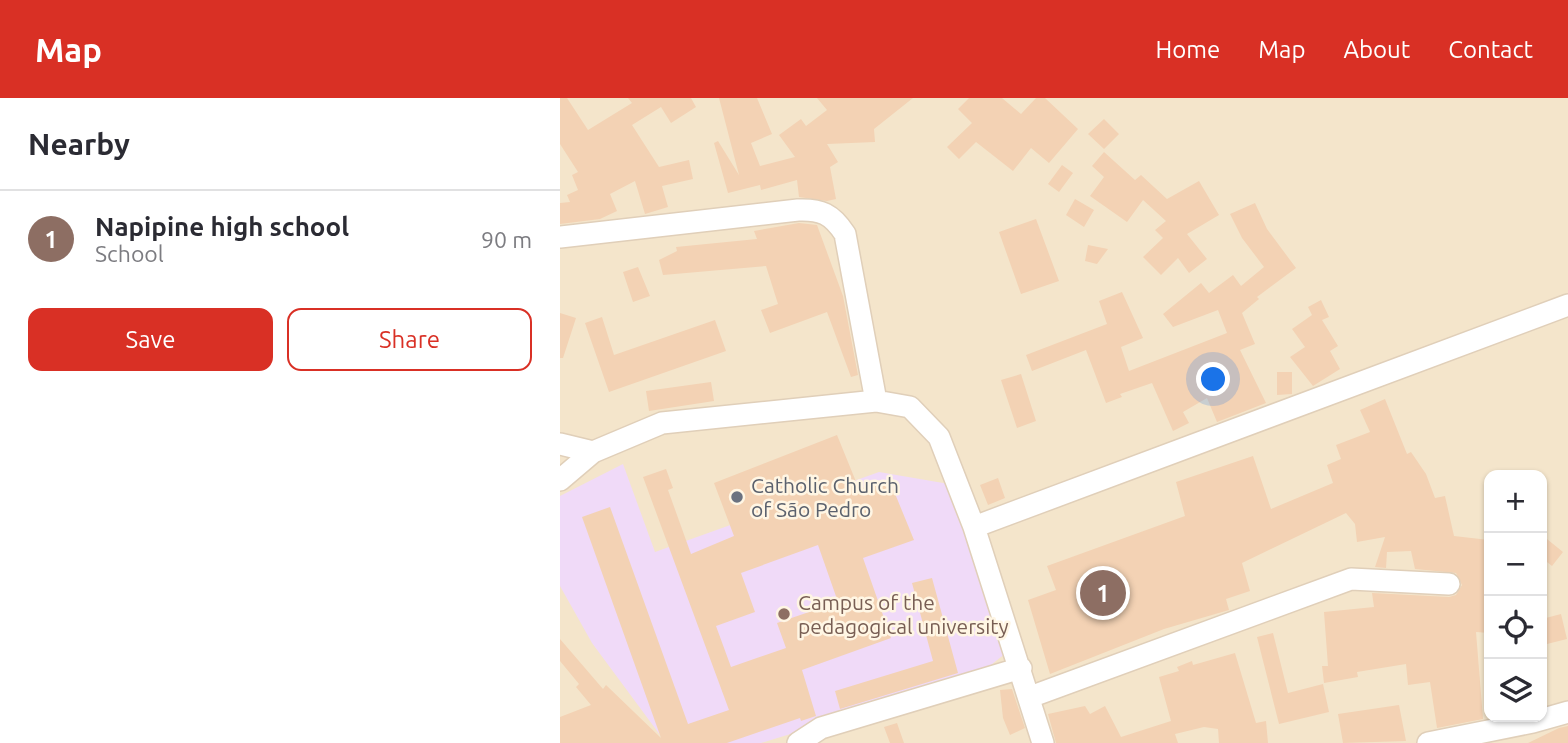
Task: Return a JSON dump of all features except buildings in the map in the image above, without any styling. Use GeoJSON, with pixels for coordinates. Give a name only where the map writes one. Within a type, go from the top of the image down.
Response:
{"type":"FeatureCollection","features":[{"type":"Feature","properties":{"kind":"street"},"geometry":{"type":"LineString","coordinates":[[560,237],[798,209],[816,209],[834,216],[845,234],[876,401]]}},
{"type":"Feature","properties":{"kind":"street"},"geometry":{"type":"LineString","coordinates":[[974,527],[1568,305]]}},
{"type":"Feature","properties":{"kind":"street"},"geometry":{"type":"LineString","coordinates":[[560,480],[593,452],[662,423],[876,401],[910,407],[939,437],[974,527],[1030,697],[1037,740]]}},
{"type":"Feature","properties":{"kind":"street"},"geometry":{"type":"LineString","coordinates":[[560,444],[593,452]]}},
{"type":"Feature","properties":{"kind":"street"},"geometry":{"type":"LineString","coordinates":[[1030,697],[1351,579],[1450,584]]}},
{"type":"Feature","properties":{"kind":"street"},"geometry":{"type":"LineString","coordinates":[[798,743],[821,728],[1021,668]]}},
{"type":"Feature","properties":{"kind":"street"},"geometry":{"type":"LineString","coordinates":[[1428,743],[1533,722],[1568,712]]}},
{"type":"Feature","properties":{"kind":"shaded area"},"geometry":{"type":"Polygon","coordinates":[[[560,98],[1568,98],[1568,743],[560,743],[560,98]]]}},
{"type":"Feature","properties":{"kind":"shaded area","name":"Campus of the pedagogical university"},"geometry":{"type":"Polygon","coordinates":[[[623,464],[655,552],[879,472],[949,484],[1006,653],[982,672],[953,684],[761,743],[666,743],[592,643],[560,586],[560,496],[623,464]]]}},
{"type":"Feature","properties":{"kind":"place","name":"Catholic Church of São Pedro"},"geometry":{"type":"Point","coordinates":[737,497]}},
{"type":"Feature","properties":{"kind":"place","name":"Napipine high school"},"geometry":{"type":"Point","coordinates":[1103,593]}},
{"type":"Feature","properties":{"kind":"place","name":"Campus of the pedagogical university"},"geometry":{"type":"Point","coordinates":[784,614]}}]}
